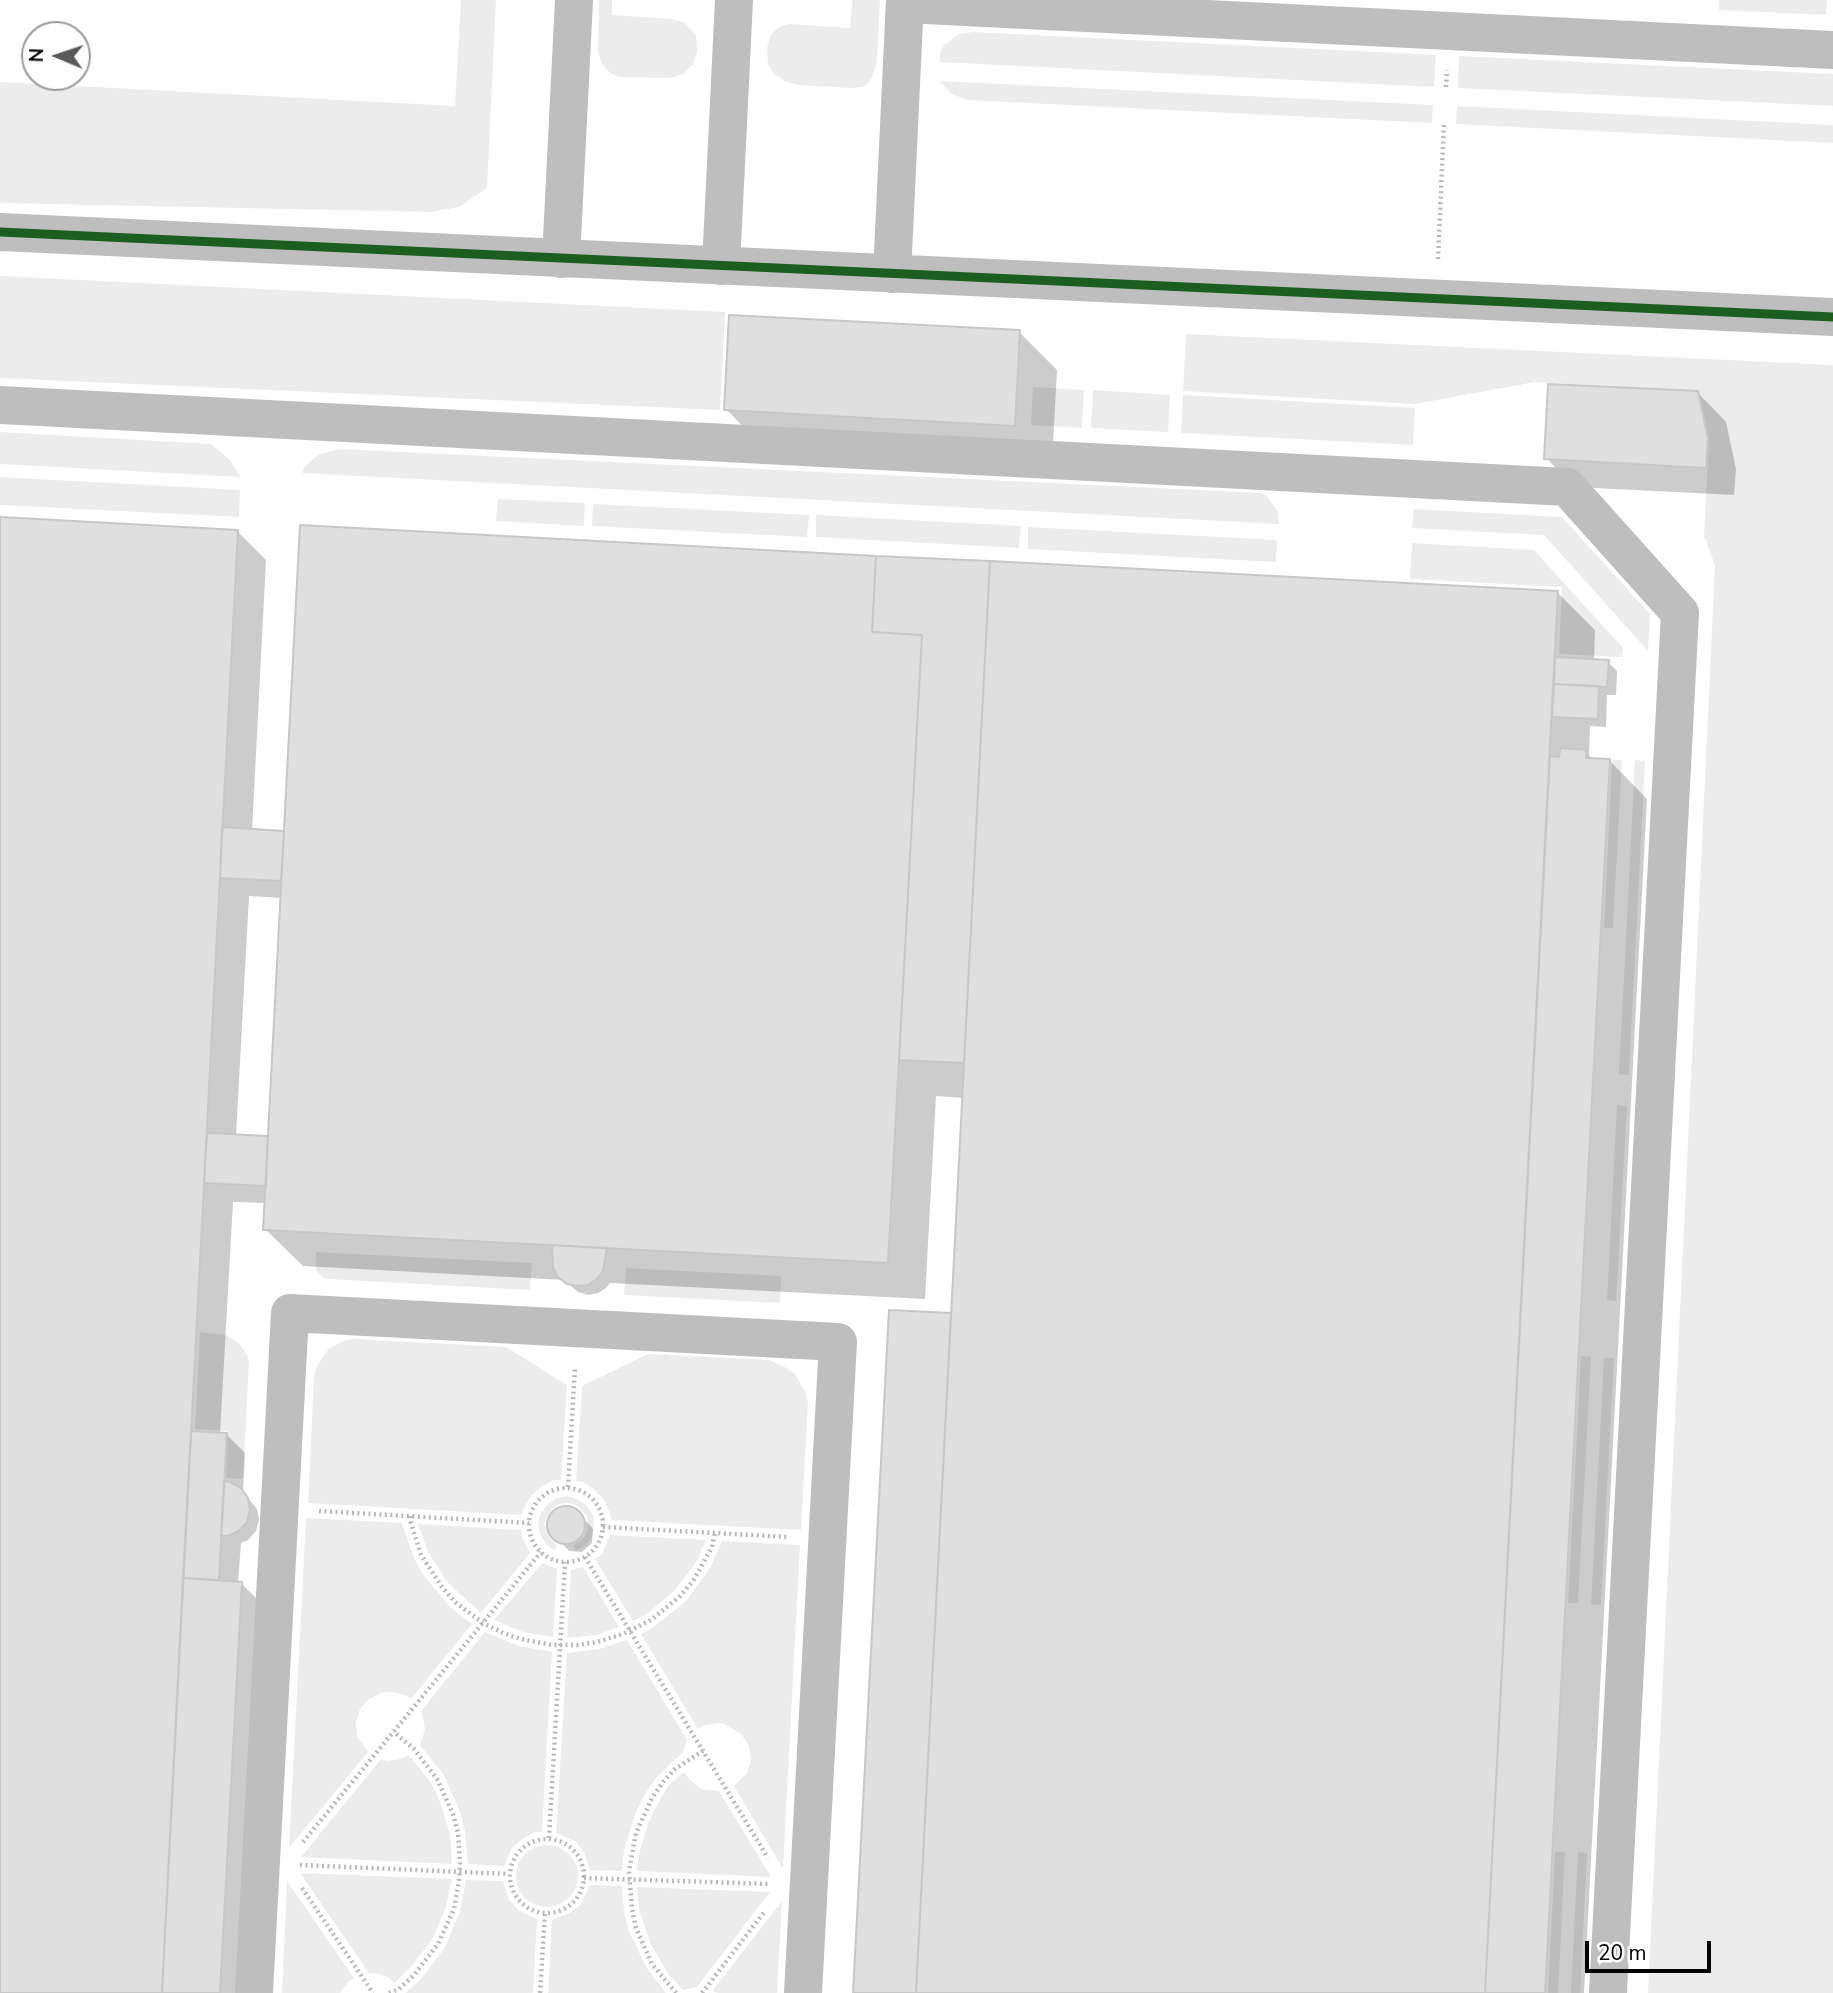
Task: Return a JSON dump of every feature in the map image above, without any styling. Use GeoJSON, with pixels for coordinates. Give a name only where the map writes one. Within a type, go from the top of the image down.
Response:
{"type":"FeatureCollection","features":[{"type":"Feature","properties":{"kind":"street"},"geometry":{"type":"LineString","coordinates":[[561,259],[574,0]]}},
{"type":"Feature","properties":{"kind":"street"},"geometry":{"type":"LineString","coordinates":[[721,266],[734,0]]}},
{"type":"Feature","properties":{"kind":"street"},"geometry":{"type":"LineString","coordinates":[[892,274],[905,2],[1833,50]]}},
{"type":"Feature","properties":{"kind":"street"},"geometry":{"type":"LineString","coordinates":[[0,232],[1833,317]]}},
{"type":"Feature","properties":{"kind":"street"},"geometry":{"type":"LineString","coordinates":[[0,405],[1567,487],[1680,613],[1608,1993]]}},
{"type":"Feature","properties":{"kind":"street"},"geometry":{"type":"LineString","coordinates":[[254,1993],[290,1313],[838,1342],[803,1993]]}},
{"type":"Feature","properties":{"kind":"path"},"geometry":{"type":"LineString","coordinates":[[1436,299],[1444,123]]}},
{"type":"Feature","properties":{"kind":"path"},"geometry":{"type":"LineString","coordinates":[[568,1487],[576,1360]]}},
{"type":"Feature","properties":{"kind":"path"},"geometry":{"type":"LineString","coordinates":[[568,1487],[582,1491],[594,1500],[602,1513],[603,1527],[600,1541],[591,1553],[579,1560],[565,1563],[550,1559],[541,1552],[531,1538],[529,1523],[532,1509],[541,1497],[554,1489],[568,1487]]}},
{"type":"Feature","properties":{"kind":"path"},"geometry":{"type":"LineString","coordinates":[[307,1510],[529,1523]]}},
{"type":"Feature","properties":{"kind":"path"},"geometry":{"type":"LineString","coordinates":[[411,1516],[414,1537],[430,1572],[455,1602],[483,1623],[503,1633],[560,1645],[597,1642],[630,1631],[651,1620],[680,1596],[703,1564],[712,1547],[715,1533]]}},
{"type":"Feature","properties":{"kind":"path"},"geometry":{"type":"LineString","coordinates":[[603,1527],[789,1537]]}},
{"type":"Feature","properties":{"kind":"path"},"geometry":{"type":"LineString","coordinates":[[303,1843],[541,1552]]}},
{"type":"Feature","properties":{"kind":"path"},"geometry":{"type":"LineString","coordinates":[[585,1557],[771,1862]]}},
{"type":"Feature","properties":{"kind":"path"},"geometry":{"type":"LineString","coordinates":[[549,1839],[565,1563]]}},
{"type":"Feature","properties":{"kind":"path"},"geometry":{"type":"LineString","coordinates":[[389,1993],[414,1975],[438,1944],[454,1909],[460,1872],[458,1833],[446,1796],[426,1763],[394,1732]]}},
{"type":"Feature","properties":{"kind":"path"},"geometry":{"type":"LineString","coordinates":[[676,1993],[652,1964],[636,1928],[629,1871],[636,1833],[652,1798],[675,1769],[703,1751]]}},
{"type":"Feature","properties":{"kind":"path"},"geometry":{"type":"LineString","coordinates":[[549,1839],[562,1842],[575,1851],[582,1863],[584,1878],[580,1892],[571,1904],[559,1911],[545,1913],[530,1910],[519,1901],[511,1888],[509,1874],[513,1859],[522,1848],[534,1840],[549,1839]]}},
{"type":"Feature","properties":{"kind":"path"},"geometry":{"type":"LineString","coordinates":[[293,1865],[509,1874]]}},
{"type":"Feature","properties":{"kind":"path"},"geometry":{"type":"LineString","coordinates":[[584,1878],[777,1885]]}},
{"type":"Feature","properties":{"kind":"path"},"geometry":{"type":"LineString","coordinates":[[301,1887],[373,1993]]}},
{"type":"Feature","properties":{"kind":"path"},"geometry":{"type":"LineString","coordinates":[[702,1993],[768,1907]]}},
{"type":"Feature","properties":{"kind":"path"},"geometry":{"type":"LineString","coordinates":[[540,1993],[545,1913]]}},
{"type":"Feature","properties":{"kind":"shaded area"},"geometry":{"type":"Polygon","coordinates":[[[461,0],[496,0],[487,188],[459,207],[432,212],[0,203],[0,82],[21,83],[21,91],[91,91],[91,87],[455,106],[461,0]]]}},
{"type":"Feature","properties":{"kind":"shaded area"},"geometry":{"type":"Polygon","coordinates":[[[599,0],[612,0],[612,15],[672,19],[685,23],[696,35],[697,52],[693,64],[683,74],[671,78],[620,77],[610,73],[602,64],[598,53],[599,0]]]}},
{"type":"Feature","properties":{"kind":"shaded area"},"geometry":{"type":"Polygon","coordinates":[[[852,0],[880,0],[877,62],[867,84],[850,88],[799,85],[786,82],[773,73],[768,64],[767,48],[775,30],[790,24],[850,28],[852,0]]]}},
{"type":"Feature","properties":{"kind":"shaded area"},"geometry":{"type":"Polygon","coordinates":[[[1719,0],[1827,0],[1826,15],[1719,10],[1719,0]]]}},
{"type":"Feature","properties":{"kind":"shaded area"},"geometry":{"type":"Polygon","coordinates":[[[973,32],[1436,55],[1434,87],[940,62],[944,45],[959,34],[973,32]]]}},
{"type":"Feature","properties":{"kind":"shaded area"},"geometry":{"type":"Polygon","coordinates":[[[1459,56],[1833,74],[1833,106],[1458,88],[1459,56]]]}},
{"type":"Feature","properties":{"kind":"shaded area"},"geometry":{"type":"Polygon","coordinates":[[[939,81],[1433,105],[1432,123],[967,100],[952,94],[939,81]]]}},
{"type":"Feature","properties":{"kind":"shaded area"},"geometry":{"type":"Polygon","coordinates":[[[1457,106],[1833,125],[1833,143],[1456,124],[1457,106]]]}},
{"type":"Feature","properties":{"kind":"shaded area"},"geometry":{"type":"Polygon","coordinates":[[[0,276],[725,312],[720,410],[0,378],[0,276]]]}},
{"type":"Feature","properties":{"kind":"shaded area"},"geometry":{"type":"Polygon","coordinates":[[[1186,334],[1833,365],[1833,1993],[1648,1993],[1715,565],[1704,536],[1709,439],[1698,391],[1535,382],[1415,404],[1183,391],[1186,334]]]}},
{"type":"Feature","properties":{"kind":"shaded area"},"geometry":{"type":"Polygon","coordinates":[[[1033,387],[1084,390],[1082,428],[1031,425],[1033,387]]]}},
{"type":"Feature","properties":{"kind":"shaded area"},"geometry":{"type":"Polygon","coordinates":[[[1093,390],[1170,395],[1168,432],[1091,428],[1093,390]]]}},
{"type":"Feature","properties":{"kind":"shaded area"},"geometry":{"type":"Polygon","coordinates":[[[1183,395],[1415,408],[1413,445],[1181,433],[1183,395]]]}},
{"type":"Feature","properties":{"kind":"shaded area"},"geometry":{"type":"Polygon","coordinates":[[[0,432],[211,444],[230,460],[241,477],[0,464],[0,432]]]}},
{"type":"Feature","properties":{"kind":"shaded area"},"geometry":{"type":"Polygon","coordinates":[[[339,449],[1261,493],[1267,496],[1278,512],[1279,524],[302,473],[305,466],[318,455],[339,449]]]}},
{"type":"Feature","properties":{"kind":"shaded area"},"geometry":{"type":"Polygon","coordinates":[[[0,477],[240,490],[239,517],[0,505],[0,477]]]}},
{"type":"Feature","properties":{"kind":"shaded area"},"geometry":{"type":"Polygon","coordinates":[[[498,499],[585,503],[584,526],[496,521],[498,499]]]}},
{"type":"Feature","properties":{"kind":"shaded area"},"geometry":{"type":"Polygon","coordinates":[[[593,504],[809,515],[807,537],[592,526],[593,504]]]}},
{"type":"Feature","properties":{"kind":"shaded area"},"geometry":{"type":"Polygon","coordinates":[[[1414,509],[1562,517],[1650,614],[1648,651],[1544,535],[1412,528],[1414,509]]]}},
{"type":"Feature","properties":{"kind":"shaded area"},"geometry":{"type":"Polygon","coordinates":[[[816,515],[1021,526],[1019,548],[816,537],[816,515]]]}},
{"type":"Feature","properties":{"kind":"shaded area"},"geometry":{"type":"Polygon","coordinates":[[[1028,527],[1277,540],[1276,562],[1028,549],[1028,527]]]}},
{"type":"Feature","properties":{"kind":"shaded area"},"geometry":{"type":"Polygon","coordinates":[[[1412,543],[1534,550],[1623,648],[1622,657],[1559,654],[1562,587],[1410,579],[1412,543]]]}},
{"type":"Feature","properties":{"kind":"shaded area"},"geometry":{"type":"Polygon","coordinates":[[[1612,760],[1622,760],[1613,928],[1604,928],[1612,760]]]}},
{"type":"Feature","properties":{"kind":"shaded area"},"geometry":{"type":"Polygon","coordinates":[[[1635,760],[1645,761],[1629,1075],[1619,1074],[1635,760]]]}},
{"type":"Feature","properties":{"kind":"shaded area"},"geometry":{"type":"Polygon","coordinates":[[[1617,1105],[1627,1106],[1616,1301],[1607,1300],[1617,1105]]]}},
{"type":"Feature","properties":{"kind":"shaded area"},"geometry":{"type":"Polygon","coordinates":[[[316,1252],[532,1263],[530,1290],[327,1279],[316,1270],[316,1252]]]}},
{"type":"Feature","properties":{"kind":"shaded area"},"geometry":{"type":"Polygon","coordinates":[[[626,1268],[781,1276],[780,1303],[624,1295],[626,1268]]]}},
{"type":"Feature","properties":{"kind":"shaded area"},"geometry":{"type":"Polygon","coordinates":[[[200,1332],[226,1335],[240,1344],[248,1357],[243,1479],[226,1478],[228,1431],[195,1429],[200,1332]]]}},
{"type":"Feature","properties":{"kind":"shaded area"},"geometry":{"type":"Polygon","coordinates":[[[346,1340],[506,1347],[567,1385],[561,1480],[554,1480],[541,1487],[531,1496],[522,1515],[308,1503],[314,1377],[317,1366],[328,1349],[346,1340]]]}},
{"type":"Feature","properties":{"kind":"shaded area"},"geometry":{"type":"Polygon","coordinates":[[[648,1354],[769,1360],[795,1374],[806,1393],[808,1403],[801,1530],[611,1520],[604,1500],[595,1490],[576,1481],[582,1386],[648,1354]]]}},
{"type":"Feature","properties":{"kind":"shaded area"},"geometry":{"type":"Polygon","coordinates":[[[1581,1356],[1591,1357],[1578,1603],[1568,1603],[1581,1356]]]}},
{"type":"Feature","properties":{"kind":"shaded area"},"geometry":{"type":"Polygon","coordinates":[[[1604,1358],[1614,1358],[1601,1605],[1591,1604],[1604,1358]]]}},
{"type":"Feature","properties":{"kind":"shaded area"},"geometry":{"type":"Polygon","coordinates":[[[568,1496],[587,1506],[593,1515],[592,1537],[585,1546],[575,1551],[574,1545],[586,1534],[587,1517],[576,1505],[559,1504],[552,1509],[544,1524],[550,1539],[557,1545],[555,1551],[546,1544],[538,1523],[548,1504],[557,1498],[568,1496]]]}},
{"type":"Feature","properties":{"kind":"shaded area"},"geometry":{"type":"Polygon","coordinates":[[[306,1518],[402,1523],[414,1558],[424,1576],[450,1607],[472,1624],[411,1699],[394,1692],[381,1693],[369,1699],[360,1709],[356,1722],[357,1736],[368,1752],[289,1848],[306,1518]]]}},
{"type":"Feature","properties":{"kind":"shaded area"},"geometry":{"type":"Polygon","coordinates":[[[418,1524],[521,1530],[530,1553],[481,1613],[448,1583],[428,1552],[418,1524]]]}},
{"type":"Feature","properties":{"kind":"shaded area"},"geometry":{"type":"Polygon","coordinates":[[[610,1535],[706,1540],[697,1561],[675,1590],[647,1614],[633,1621],[595,1559],[602,1554],[610,1535]]]}},
{"type":"Feature","properties":{"kind":"shaded area"},"geometry":{"type":"Polygon","coordinates":[[[722,1541],[800,1545],[783,1869],[734,1786],[747,1773],[751,1760],[749,1746],[742,1735],[726,1725],[705,1725],[698,1729],[641,1634],[686,1601],[710,1568],[722,1541]]]}},
{"type":"Feature","properties":{"kind":"shaded area"},"geometry":{"type":"Polygon","coordinates":[[[542,1563],[557,1569],[553,1637],[523,1632],[494,1620],[542,1563]]]}},
{"type":"Feature","properties":{"kind":"shaded area"},"geometry":{"type":"Polygon","coordinates":[[[583,1567],[619,1627],[596,1635],[567,1638],[571,1570],[583,1567]]]}},
{"type":"Feature","properties":{"kind":"shaded area"},"geometry":{"type":"Polygon","coordinates":[[[485,1632],[519,1646],[552,1652],[542,1832],[535,1832],[522,1839],[512,1848],[504,1866],[468,1864],[460,1812],[444,1775],[420,1745],[425,1730],[421,1711],[485,1632]]]}},
{"type":"Feature","properties":{"kind":"shaded area"},"geometry":{"type":"Polygon","coordinates":[[[627,1640],[687,1740],[683,1752],[657,1777],[636,1812],[624,1850],[622,1871],[590,1870],[584,1852],[575,1841],[556,1833],[567,1653],[599,1649],[627,1640]]]}},
{"type":"Feature","properties":{"kind":"shaded area"},"geometry":{"type":"Polygon","coordinates":[[[409,1755],[431,1783],[439,1799],[450,1834],[452,1864],[301,1857],[381,1759],[387,1761],[409,1755]]]}},
{"type":"Feature","properties":{"kind":"shaded area"},"geometry":{"type":"Polygon","coordinates":[[[684,1772],[701,1789],[719,1791],[771,1877],[637,1871],[639,1853],[650,1818],[668,1786],[684,1772]]]}},
{"type":"Feature","properties":{"kind":"shaded area"},"geometry":{"type":"Polygon","coordinates":[[[547,1845],[559,1847],[569,1854],[576,1864],[576,1888],[569,1898],[559,1905],[547,1907],[535,1905],[525,1898],[518,1888],[516,1876],[518,1864],[525,1854],[535,1847],[547,1845]]]}},
{"type":"Feature","properties":{"kind":"shaded area"},"geometry":{"type":"Polygon","coordinates":[[[1555,1852],[1565,1852],[1558,1993],[1548,1993],[1555,1852]]]}},
{"type":"Feature","properties":{"kind":"shaded area"},"geometry":{"type":"Polygon","coordinates":[[[1578,1852],[1587,1853],[1580,1993],[1571,1993],[1578,1852]]]}},
{"type":"Feature","properties":{"kind":"shaded area"},"geometry":{"type":"Polygon","coordinates":[[[300,1873],[452,1879],[446,1907],[432,1940],[394,1983],[388,1977],[369,1973],[300,1873]]]}},
{"type":"Feature","properties":{"kind":"shaded area"},"geometry":{"type":"Polygon","coordinates":[[[466,1880],[503,1881],[509,1900],[518,1910],[537,1919],[533,1993],[405,1993],[420,1980],[444,1949],[460,1912],[466,1880]]]}},
{"type":"Feature","properties":{"kind":"shaded area"},"geometry":{"type":"Polygon","coordinates":[[[287,1881],[354,1978],[340,1993],[282,1993],[287,1881]]]}},
{"type":"Feature","properties":{"kind":"shaded area"},"geometry":{"type":"Polygon","coordinates":[[[590,1885],[622,1886],[629,1931],[646,1967],[666,1993],[548,1993],[552,1920],[570,1913],[581,1904],[590,1885]]]}},
{"type":"Feature","properties":{"kind":"shaded area"},"geometry":{"type":"Polygon","coordinates":[[[637,1887],[770,1892],[697,1987],[683,1990],[669,1975],[650,1943],[639,1908],[637,1887]]]}},
{"type":"Feature","properties":{"kind":"shaded area"},"geometry":{"type":"Polygon","coordinates":[[[782,1901],[777,1993],[717,1993],[713,1990],[782,1901]]]}},
{"type":"Feature","properties":{"kind":"building"},"geometry":{"type":"Polygon","coordinates":[[[729,315],[1020,330],[1015,426],[724,410],[729,315]]]}},
{"type":"Feature","properties":{"kind":"building"},"geometry":{"type":"Polygon","coordinates":[[[1548,384],[1698,391],[1708,439],[1706,468],[1544,459],[1548,384]]]}},
{"type":"Feature","properties":{"kind":"building"},"geometry":{"type":"Polygon","coordinates":[[[0,517],[238,530],[162,1993],[0,1993],[0,517]]]}},
{"type":"Feature","properties":{"kind":"building"},"geometry":{"type":"Polygon","coordinates":[[[300,525],[876,556],[872,632],[922,635],[888,1263],[263,1230],[300,525]]]}},
{"type":"Feature","properties":{"kind":"building"},"geometry":{"type":"Polygon","coordinates":[[[876,556],[990,561],[964,1063],[899,1060],[922,635],[872,632],[876,556]]]}},
{"type":"Feature","properties":{"kind":"building"},"geometry":{"type":"Polygon","coordinates":[[[990,561],[1558,591],[1485,1993],[916,1993],[990,561]]]}},
{"type":"Feature","properties":{"kind":"building"},"geometry":{"type":"Polygon","coordinates":[[[1555,657],[1609,660],[1607,687],[1554,684],[1555,657]]]}},
{"type":"Feature","properties":{"kind":"building"},"geometry":{"type":"Polygon","coordinates":[[[1554,684],[1599,686],[1598,719],[1552,717],[1554,684]]]}},
{"type":"Feature","properties":{"kind":"building"},"geometry":{"type":"Polygon","coordinates":[[[1560,748],[1586,750],[1586,758],[1610,759],[1545,1993],[1485,1993],[1550,756],[1559,757],[1560,748]]]}},
{"type":"Feature","properties":{"kind":"building"},"geometry":{"type":"Polygon","coordinates":[[[222,827],[284,831],[281,881],[220,878],[222,827]]]}},
{"type":"Feature","properties":{"kind":"building"},"geometry":{"type":"Polygon","coordinates":[[[207,1133],[268,1136],[266,1186],[204,1183],[207,1133]]]}},
{"type":"Feature","properties":{"kind":"building"},"geometry":{"type":"Polygon","coordinates":[[[552,1245],[607,1248],[603,1271],[588,1285],[567,1284],[558,1277],[553,1268],[552,1245]]]}},
{"type":"Feature","properties":{"kind":"building"},"geometry":{"type":"Polygon","coordinates":[[[889,1310],[951,1313],[916,1993],[853,1993],[889,1310]]]}},
{"type":"Feature","properties":{"kind":"building"},"geometry":{"type":"Polygon","coordinates":[[[191,1431],[227,1433],[219,1580],[183,1578],[191,1431]]]}},
{"type":"Feature","properties":{"kind":"building"},"geometry":{"type":"Polygon","coordinates":[[[224,1481],[241,1488],[248,1498],[250,1510],[247,1522],[239,1531],[228,1536],[221,1536],[224,1481]]]}},
{"type":"Feature","properties":{"kind":"building"},"geometry":{"type":"Polygon","coordinates":[[[566,1506],[579,1512],[585,1525],[579,1538],[566,1544],[553,1538],[547,1525],[553,1512],[566,1506]]]}},
{"type":"Feature","properties":{"kind":"building"},"geometry":{"type":"Polygon","coordinates":[[[183,1578],[242,1582],[220,1993],[162,1993],[183,1578]]]}},
{"type":"Feature","properties":{"kind":"cycle path"},"geometry":{"type":"LineString","coordinates":[[0,232],[1833,317]]}}]}
